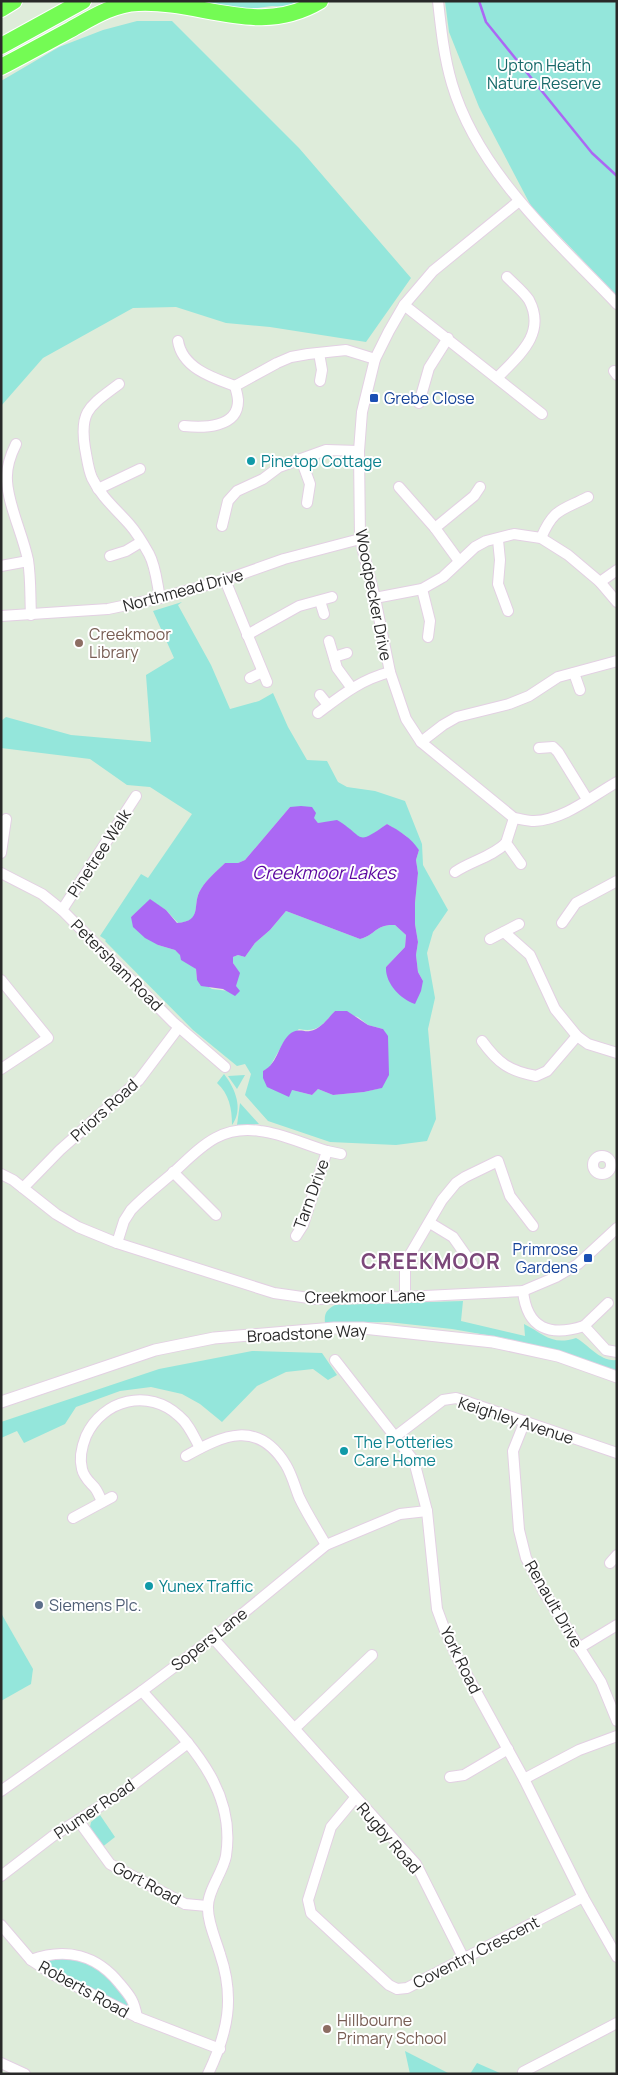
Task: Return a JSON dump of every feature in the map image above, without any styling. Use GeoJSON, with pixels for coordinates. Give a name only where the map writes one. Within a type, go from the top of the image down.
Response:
{"type":"FeatureCollection","features":[{"type":"Feature","properties":{"kind":"highway"},"geometry":{"type":"LineString","coordinates":[[1,9],[14,1]]}},
{"type":"Feature","properties":{"kind":"highway"},"geometry":{"type":"LineString","coordinates":[[1,37],[61,1]]}},
{"type":"Feature","properties":{"kind":"highway"},"geometry":{"type":"LineString","coordinates":[[1,46],[83,1]]}},
{"type":"Feature","properties":{"kind":"highway"},"geometry":{"type":"LineString","coordinates":[[1,68],[97,15],[118,6],[137,3],[164,4],[248,18],[268,18],[286,15],[320,1]]}},
{"type":"Feature","properties":{"kind":"street"},"geometry":{"type":"LineString","coordinates":[[438,1],[442,34],[452,84],[465,117],[481,147],[519,201],[546,233],[617,304]]}},
{"type":"Feature","properties":{"kind":"street","name":"Woodpecker Drive"},"geometry":{"type":"LineString","coordinates":[[514,818],[421,742],[406,719],[390,672],[376,598],[360,539],[359,451],[362,412],[376,359],[404,305],[434,271],[519,201]]}},
{"type":"Feature","properties":{"kind":"street"},"geometry":{"type":"LineString","coordinates":[[498,378],[528,345],[534,333],[535,320],[529,300],[507,277]]}},
{"type":"Feature","properties":{"kind":"street"},"geometry":{"type":"LineString","coordinates":[[404,305],[542,414]]}},
{"type":"Feature","properties":{"kind":"street"},"geometry":{"type":"LineString","coordinates":[[420,403],[430,368],[448,338]]}},
{"type":"Feature","properties":{"kind":"street"},"geometry":{"type":"LineString","coordinates":[[178,341],[179,349],[184,356],[204,374],[235,386],[292,357],[346,350],[376,359]]}},
{"type":"Feature","properties":{"kind":"street"},"geometry":{"type":"LineString","coordinates":[[319,353],[322,370],[320,381]]}},
{"type":"Feature","properties":{"kind":"street"},"geometry":{"type":"LineString","coordinates":[[119,384],[93,403],[85,416],[82,430],[87,460],[98,489],[112,507],[131,526],[150,556],[160,598]]}},
{"type":"Feature","properties":{"kind":"street"},"geometry":{"type":"LineString","coordinates":[[184,426],[206,427],[228,421],[235,414],[238,401],[235,386]]}},
{"type":"Feature","properties":{"kind":"street"},"geometry":{"type":"LineString","coordinates":[[16,444],[10,458],[4,483],[28,561],[31,580],[31,615]]}},
{"type":"Feature","properties":{"kind":"street"},"geometry":{"type":"LineString","coordinates":[[222,526],[228,501],[237,491],[263,480],[279,467],[326,450],[359,451]]}},
{"type":"Feature","properties":{"kind":"street"},"geometry":{"type":"LineString","coordinates":[[301,459],[310,484],[307,503]]}},
{"type":"Feature","properties":{"kind":"street"},"geometry":{"type":"LineString","coordinates":[[98,489],[140,469]]}},
{"type":"Feature","properties":{"kind":"street"},"geometry":{"type":"LineString","coordinates":[[399,487],[435,528],[459,561]]}},
{"type":"Feature","properties":{"kind":"street"},"geometry":{"type":"LineString","coordinates":[[435,528],[474,496],[480,487]]}},
{"type":"Feature","properties":{"kind":"street"},"geometry":{"type":"LineString","coordinates":[[540,538],[557,511],[588,497]]}},
{"type":"Feature","properties":{"kind":"street"},"geometry":{"type":"LineString","coordinates":[[376,598],[422,589],[443,577],[475,547],[486,541],[498,540],[514,534],[540,538],[568,555],[600,582],[617,602]]}},
{"type":"Feature","properties":{"kind":"street","name":"Northmead Drive"},"geometry":{"type":"LineString","coordinates":[[1,616],[108,609],[160,598],[225,580],[284,559],[360,539]]}},
{"type":"Feature","properties":{"kind":"street"},"geometry":{"type":"LineString","coordinates":[[498,540],[500,560],[498,584],[508,611]]}},
{"type":"Feature","properties":{"kind":"street"},"geometry":{"type":"LineString","coordinates":[[110,556],[126,551],[141,542]]}},
{"type":"Feature","properties":{"kind":"street"},"geometry":{"type":"LineString","coordinates":[[1,566],[28,561]]}},
{"type":"Feature","properties":{"kind":"street"},"geometry":{"type":"LineString","coordinates":[[600,582],[617,570]]}},
{"type":"Feature","properties":{"kind":"street"},"geometry":{"type":"LineString","coordinates":[[225,580],[267,682]]}},
{"type":"Feature","properties":{"kind":"street"},"geometry":{"type":"LineString","coordinates":[[422,589],[430,621],[428,637]]}},
{"type":"Feature","properties":{"kind":"street"},"geometry":{"type":"LineString","coordinates":[[247,635],[299,606],[332,597]]}},
{"type":"Feature","properties":{"kind":"street"},"geometry":{"type":"LineString","coordinates":[[320,601],[324,614]]}},
{"type":"Feature","properties":{"kind":"street"},"geometry":{"type":"LineString","coordinates":[[329,641],[337,668],[351,687]]}},
{"type":"Feature","properties":{"kind":"street"},"geometry":{"type":"LineString","coordinates":[[334,657],[347,653]]}},
{"type":"Feature","properties":{"kind":"street"},"geometry":{"type":"LineString","coordinates":[[421,742],[443,725],[457,718],[509,704],[529,696],[558,678],[617,661]]}},
{"type":"Feature","properties":{"kind":"street"},"geometry":{"type":"LineString","coordinates":[[250,678],[262,672]]}},
{"type":"Feature","properties":{"kind":"street"},"geometry":{"type":"LineString","coordinates":[[318,713],[351,687],[372,676],[390,672]]}},
{"type":"Feature","properties":{"kind":"street"},"geometry":{"type":"LineString","coordinates":[[574,673],[580,690]]}},
{"type":"Feature","properties":{"kind":"street"},"geometry":{"type":"LineString","coordinates":[[320,695],[328,705]]}},
{"type":"Feature","properties":{"kind":"street"},"geometry":{"type":"LineString","coordinates":[[540,748],[552,742],[587,799]]}},
{"type":"Feature","properties":{"kind":"street"},"geometry":{"type":"LineString","coordinates":[[455,872],[506,843],[514,818],[534,821],[551,818],[572,809],[617,782]]}},
{"type":"Feature","properties":{"kind":"street","name":"Pinetree Walk"},"geometry":{"type":"LineString","coordinates":[[62,910],[136,796]]}},
{"type":"Feature","properties":{"kind":"street"},"geometry":{"type":"LineString","coordinates":[[1,853],[6,819]]}},
{"type":"Feature","properties":{"kind":"street"},"geometry":{"type":"LineString","coordinates":[[506,843],[521,864]]}},
{"type":"Feature","properties":{"kind":"street","name":"Petersham Road"},"geometry":{"type":"LineString","coordinates":[[1,873],[42,894],[62,910],[179,1028],[225,1067]]}},
{"type":"Feature","properties":{"kind":"street"},"geometry":{"type":"LineString","coordinates":[[562,923],[576,903],[617,881]]}},
{"type":"Feature","properties":{"kind":"street"},"geometry":{"type":"LineString","coordinates":[[490,939],[519,924]]}},
{"type":"Feature","properties":{"kind":"street"},"geometry":{"type":"LineString","coordinates":[[504,932],[530,955],[555,1009],[577,1036],[588,1044],[617,1053]]}},
{"type":"Feature","properties":{"kind":"street"},"geometry":{"type":"LineString","coordinates":[[1,980],[48,1038],[1,1069]]}},
{"type":"Feature","properties":{"kind":"street","name":"Priors Road"},"geometry":{"type":"LineString","coordinates":[[23,1188],[60,1150],[139,1080],[179,1028]]}},
{"type":"Feature","properties":{"kind":"street"},"geometry":{"type":"LineString","coordinates":[[482,1041],[492,1056],[504,1066],[536,1076],[547,1071],[577,1036]]}},
{"type":"Feature","properties":{"kind":"street","name":"Tarn Drive"},"geometry":{"type":"LineString","coordinates":[[117,1243],[124,1221],[131,1210],[196,1150],[212,1138],[233,1131],[261,1131],[341,1154]]}},
{"type":"Feature","properties":{"kind":"street","name":"Tarn Drive"},"geometry":{"type":"LineString","coordinates":[[296,1236],[302,1225],[327,1151]]}},
{"type":"Feature","properties":{"kind":"street"},"geometry":{"type":"LineString","coordinates":[[405,1297],[405,1269],[408,1258],[442,1200],[456,1183],[497,1157],[510,1196],[534,1226]]}},
{"type":"Feature","properties":{"kind":"street"},"geometry":{"type":"LineString","coordinates":[[173,1172],[216,1215]]}},
{"type":"Feature","properties":{"kind":"street","name":"Creekmoor Lane"},"geometry":{"type":"LineString","coordinates":[[1,1174],[71,1223],[117,1243],[283,1295],[316,1299],[523,1291],[556,1278],[578,1264],[617,1228]]}},
{"type":"Feature","properties":{"kind":"street"},"geometry":{"type":"LineString","coordinates":[[430,1223],[453,1237],[472,1264]]}},
{"type":"Feature","properties":{"kind":"street"},"geometry":{"type":"LineString","coordinates":[[523,1291],[531,1318],[540,1327],[550,1330],[569,1330],[584,1326],[608,1304]]}},
{"type":"Feature","properties":{"kind":"street"},"geometry":{"type":"LineString","coordinates":[[584,1326],[606,1350],[617,1352]]}},
{"type":"Feature","properties":{"kind":"street","name":"Broadstone Way"},"geometry":{"type":"LineString","coordinates":[[1,1402],[155,1350],[214,1338],[334,1328],[363,1328],[493,1342],[558,1356],[617,1377]]}},
{"type":"Feature","properties":{"kind":"street","name":"York Road"},"geometry":{"type":"LineString","coordinates":[[335,1360],[414,1461],[427,1511],[437,1609],[456,1655],[524,1779],[583,1897],[617,1957]]}},
{"type":"Feature","properties":{"kind":"street","name":"Keighley Avenue"},"geometry":{"type":"LineString","coordinates":[[396,1436],[443,1400],[456,1398],[617,1453]]}},
{"type":"Feature","properties":{"kind":"street"},"geometry":{"type":"LineString","coordinates":[[102,1502],[82,1470],[81,1453],[90,1428],[96,1419],[111,1408],[139,1399],[160,1403],[180,1416],[200,1448]]}},
{"type":"Feature","properties":{"kind":"street","name":"Renault Drive"},"geometry":{"type":"LineString","coordinates":[[524,1421],[513,1451],[522,1545],[536,1578],[601,1682],[617,1721]]}},
{"type":"Feature","properties":{"kind":"street"},"geometry":{"type":"LineString","coordinates":[[186,1456],[228,1436],[239,1434],[268,1444],[286,1465],[299,1497],[326,1545]]}},
{"type":"Feature","properties":{"kind":"street"},"geometry":{"type":"LineString","coordinates":[[73,1518],[112,1497]]}},
{"type":"Feature","properties":{"kind":"street","name":"Sopers Lane"},"geometry":{"type":"LineString","coordinates":[[1,1791],[213,1638],[326,1545],[400,1514],[427,1511]]}},
{"type":"Feature","properties":{"kind":"street"},"geometry":{"type":"LineString","coordinates":[[610,1563],[617,1555]]}},
{"type":"Feature","properties":{"kind":"street"},"geometry":{"type":"LineString","coordinates":[[579,1648],[617,1624]]}},
{"type":"Feature","properties":{"kind":"street","name":"Rugby Road"},"geometry":{"type":"LineString","coordinates":[[213,1638],[416,1864],[464,1959]]}},
{"type":"Feature","properties":{"kind":"street"},"geometry":{"type":"LineString","coordinates":[[295,1728],[372,1655]]}},
{"type":"Feature","properties":{"kind":"street"},"geometry":{"type":"LineString","coordinates":[[142,1691],[201,1758],[213,1778],[223,1804],[227,1835],[226,1858],[208,1906],[211,1923],[226,1970],[229,1999],[227,2023],[220,2049],[208,2074]]}},
{"type":"Feature","properties":{"kind":"street"},"geometry":{"type":"LineString","coordinates":[[524,1779],[579,1750],[617,1736]]}},
{"type":"Feature","properties":{"kind":"street","name":"Plumer Road"},"geometry":{"type":"LineString","coordinates":[[1,1876],[53,1836],[129,1788],[188,1743]]}},
{"type":"Feature","properties":{"kind":"street"},"geometry":{"type":"LineString","coordinates":[[450,1777],[464,1775],[508,1749]]}},
{"type":"Feature","properties":{"kind":"street","name":"Coventry Crescent"},"geometry":{"type":"LineString","coordinates":[[355,1798],[331,1827],[308,1900],[311,1913],[389,1985],[397,1988],[407,1988],[583,1897]]}},
{"type":"Feature","properties":{"kind":"street","name":"Gort Road"},"geometry":{"type":"LineString","coordinates":[[78,1820],[110,1864],[185,1904],[208,1906]]}},
{"type":"Feature","properties":{"kind":"street","name":"Roberts Road"},"geometry":{"type":"LineString","coordinates":[[1,1925],[31,1960],[54,1975],[137,2018],[220,2049]]}},
{"type":"Feature","properties":{"kind":"street","name":"Roberts Road"},"geometry":{"type":"LineString","coordinates":[[31,1960],[47,1954],[54,1954],[80,1956],[95,1961],[109,1970],[135,2003],[137,2018]]}},
{"type":"Feature","properties":{"kind":"street"},"geometry":{"type":"LineString","coordinates":[[526,2069],[617,2023]]}},
{"type":"Feature","properties":{"kind":"street"},"geometry":{"type":"LineString","coordinates":[[1,2063],[25,2074]]}},
{"type":"Feature","properties":{"kind":"green space"},"geometry":{"type":"Polygon","coordinates":[[[191,1],[306,1],[294,7],[272,6],[236,11],[191,1]]]}},
{"type":"Feature","properties":{"kind":"green space","name":"Upton Heath Nature Reserve"},"geometry":{"type":"Polygon","coordinates":[[[445,1],[617,1],[617,296],[531,206],[479,107],[449,32],[445,1]]]}},
{"type":"Feature","properties":{"kind":"green space"},"geometry":{"type":"Polygon","coordinates":[[[137,21],[172,21],[299,148],[411,278],[366,342],[270,327],[226,323],[176,307],[133,308],[43,358],[1,406],[1,81],[59,47],[103,30],[137,21]]]}},
{"type":"Feature","properties":{"kind":"green space"},"geometry":{"type":"Polygon","coordinates":[[[182,602],[178,605],[211,665],[230,709],[259,701],[273,693],[288,727],[307,760],[327,761],[338,782],[347,787],[375,791],[405,801],[422,844],[423,865],[448,910],[433,932],[427,953],[435,998],[428,1029],[436,1119],[427,1141],[396,1145],[330,1142],[268,1121],[245,1095],[251,1074],[245,1064],[237,1066],[193,1030],[100,936],[141,874],[148,878],[192,814],[150,787],[127,785],[90,759],[1,748],[1,721],[6,717],[71,735],[151,742],[146,675],[174,658],[153,611],[182,602]],[[290,807],[245,860],[238,863],[225,863],[206,882],[198,895],[196,911],[191,919],[178,923],[166,910],[150,900],[131,917],[158,945],[175,950],[196,969],[197,980],[212,989],[229,991],[236,986],[237,970],[233,963],[233,957],[238,955],[245,957],[255,943],[270,930],[286,911],[360,939],[383,926],[395,925],[406,935],[405,947],[386,967],[423,981],[418,972],[416,955],[418,942],[415,924],[418,873],[416,860],[419,850],[406,836],[387,824],[366,839],[331,822],[318,823],[313,818],[290,807]],[[335,1011],[320,1026],[311,1030],[299,1029],[285,1040],[269,1068],[263,1071],[292,1090],[312,1095],[318,1089],[333,1095],[364,1092],[381,1088],[383,1029],[368,1025],[358,1017],[335,1011]]]}},
{"type":"Feature","properties":{"kind":"green space"},"geometry":{"type":"Polygon","coordinates":[[[224,1074],[232,1086],[237,1099],[236,1119],[232,1125],[229,1102],[217,1083],[224,1074]]]}},
{"type":"Feature","properties":{"kind":"green space"},"geometry":{"type":"Polygon","coordinates":[[[245,1075],[237,1089],[228,1076],[245,1075]]]}},
{"type":"Feature","properties":{"kind":"green space"},"geometry":{"type":"Polygon","coordinates":[[[240,1103],[259,1124],[237,1125],[240,1103]]]}},
{"type":"Feature","properties":{"kind":"green space"},"geometry":{"type":"Polygon","coordinates":[[[463,1301],[461,1321],[525,1336],[524,1324],[554,1340],[561,1341],[576,1338],[600,1356],[617,1360],[617,1372],[560,1351],[504,1338],[452,1329],[388,1322],[325,1323],[326,1312],[335,1305],[463,1301]]]}},
{"type":"Feature","properties":{"kind":"green space"},"geometry":{"type":"Polygon","coordinates":[[[252,1351],[322,1353],[337,1375],[328,1380],[313,1369],[286,1372],[257,1386],[222,1422],[200,1404],[182,1394],[151,1387],[120,1391],[76,1407],[65,1424],[24,1443],[17,1431],[1,1438],[1,1422],[159,1369],[252,1351]]]}},
{"type":"Feature","properties":{"kind":"green space"},"geometry":{"type":"Polygon","coordinates":[[[1,1613],[33,1669],[31,1684],[1,1701],[1,1613]]]}},
{"type":"Feature","properties":{"kind":"green space"},"geometry":{"type":"Polygon","coordinates":[[[100,1815],[115,1837],[101,1848],[90,1827],[91,1822],[100,1815]]]}},
{"type":"Feature","properties":{"kind":"green space"},"geometry":{"type":"Polygon","coordinates":[[[50,1958],[78,1959],[98,1967],[110,1978],[129,2005],[126,2007],[48,1965],[47,1961],[50,1958]]]}},
{"type":"Feature","properties":{"kind":"green space"},"geometry":{"type":"Polygon","coordinates":[[[405,2051],[450,2074],[410,2074],[405,2051]]]}},
{"type":"Feature","properties":{"kind":"green space"},"geometry":{"type":"Polygon","coordinates":[[[477,2063],[502,2074],[470,2074],[477,2063]]]}},
{"type":"Feature","properties":{"kind":"water","name":"Creekmoor Lakes"},"geometry":{"type":"Polygon","coordinates":[[[290,807],[312,807],[316,813],[314,818],[318,823],[337,820],[360,837],[369,835],[387,824],[405,835],[419,850],[416,860],[418,873],[415,924],[418,942],[416,955],[418,972],[423,981],[415,1004],[409,1002],[394,990],[386,973],[386,967],[405,947],[406,935],[395,925],[383,926],[360,939],[286,911],[270,930],[255,943],[245,957],[238,955],[233,957],[233,963],[240,973],[236,986],[240,991],[235,996],[223,989],[201,986],[197,980],[196,969],[181,960],[180,955],[175,950],[158,945],[145,938],[133,927],[131,917],[150,899],[166,910],[177,923],[191,919],[194,915],[198,895],[212,875],[225,863],[238,863],[245,860],[290,807]]]}},
{"type":"Feature","properties":{"kind":"water"},"geometry":{"type":"Polygon","coordinates":[[[335,1011],[347,1011],[368,1025],[383,1029],[388,1036],[389,1075],[382,1088],[333,1095],[318,1089],[312,1095],[292,1090],[289,1097],[267,1087],[263,1078],[263,1071],[272,1063],[287,1037],[296,1031],[310,1031],[318,1028],[335,1011]]]}},
{"type":"Feature","properties":{"kind":"waterway"},"geometry":{"type":"LineString","coordinates":[[479,1],[486,22],[592,153],[617,176]]}},
{"type":"Feature","properties":{"kind":"place","name":"Grebe Close"},"geometry":{"type":"Point","coordinates":[374,398]}},
{"type":"Feature","properties":{"kind":"place","name":"Pinetop Cottage"},"geometry":{"type":"Point","coordinates":[251,461]}},
{"type":"Feature","properties":{"kind":"place","name":"Creekmoor Library"},"geometry":{"type":"Point","coordinates":[79,643]}},
{"type":"Feature","properties":{"kind":"place","name":"Primrose Gardens"},"geometry":{"type":"Point","coordinates":[588,1258]}},
{"type":"Feature","properties":{"kind":"place","name":"The Potteries Care Home"},"geometry":{"type":"Point","coordinates":[344,1451]}},
{"type":"Feature","properties":{"kind":"place","name":"Yunex Traffic"},"geometry":{"type":"Point","coordinates":[149,1586]}},
{"type":"Feature","properties":{"kind":"place","name":"Siemens Plc."},"geometry":{"type":"Point","coordinates":[39,1605]}},
{"type":"Feature","properties":{"kind":"place","name":"Hillbourne Primary School"},"geometry":{"type":"Point","coordinates":[327,2029]}},
{"type":"Feature","properties":{"kind":"district","name":"CREEKMOOR"},"geometry":{"type":"Point","coordinates":[431,1261]}}]}
